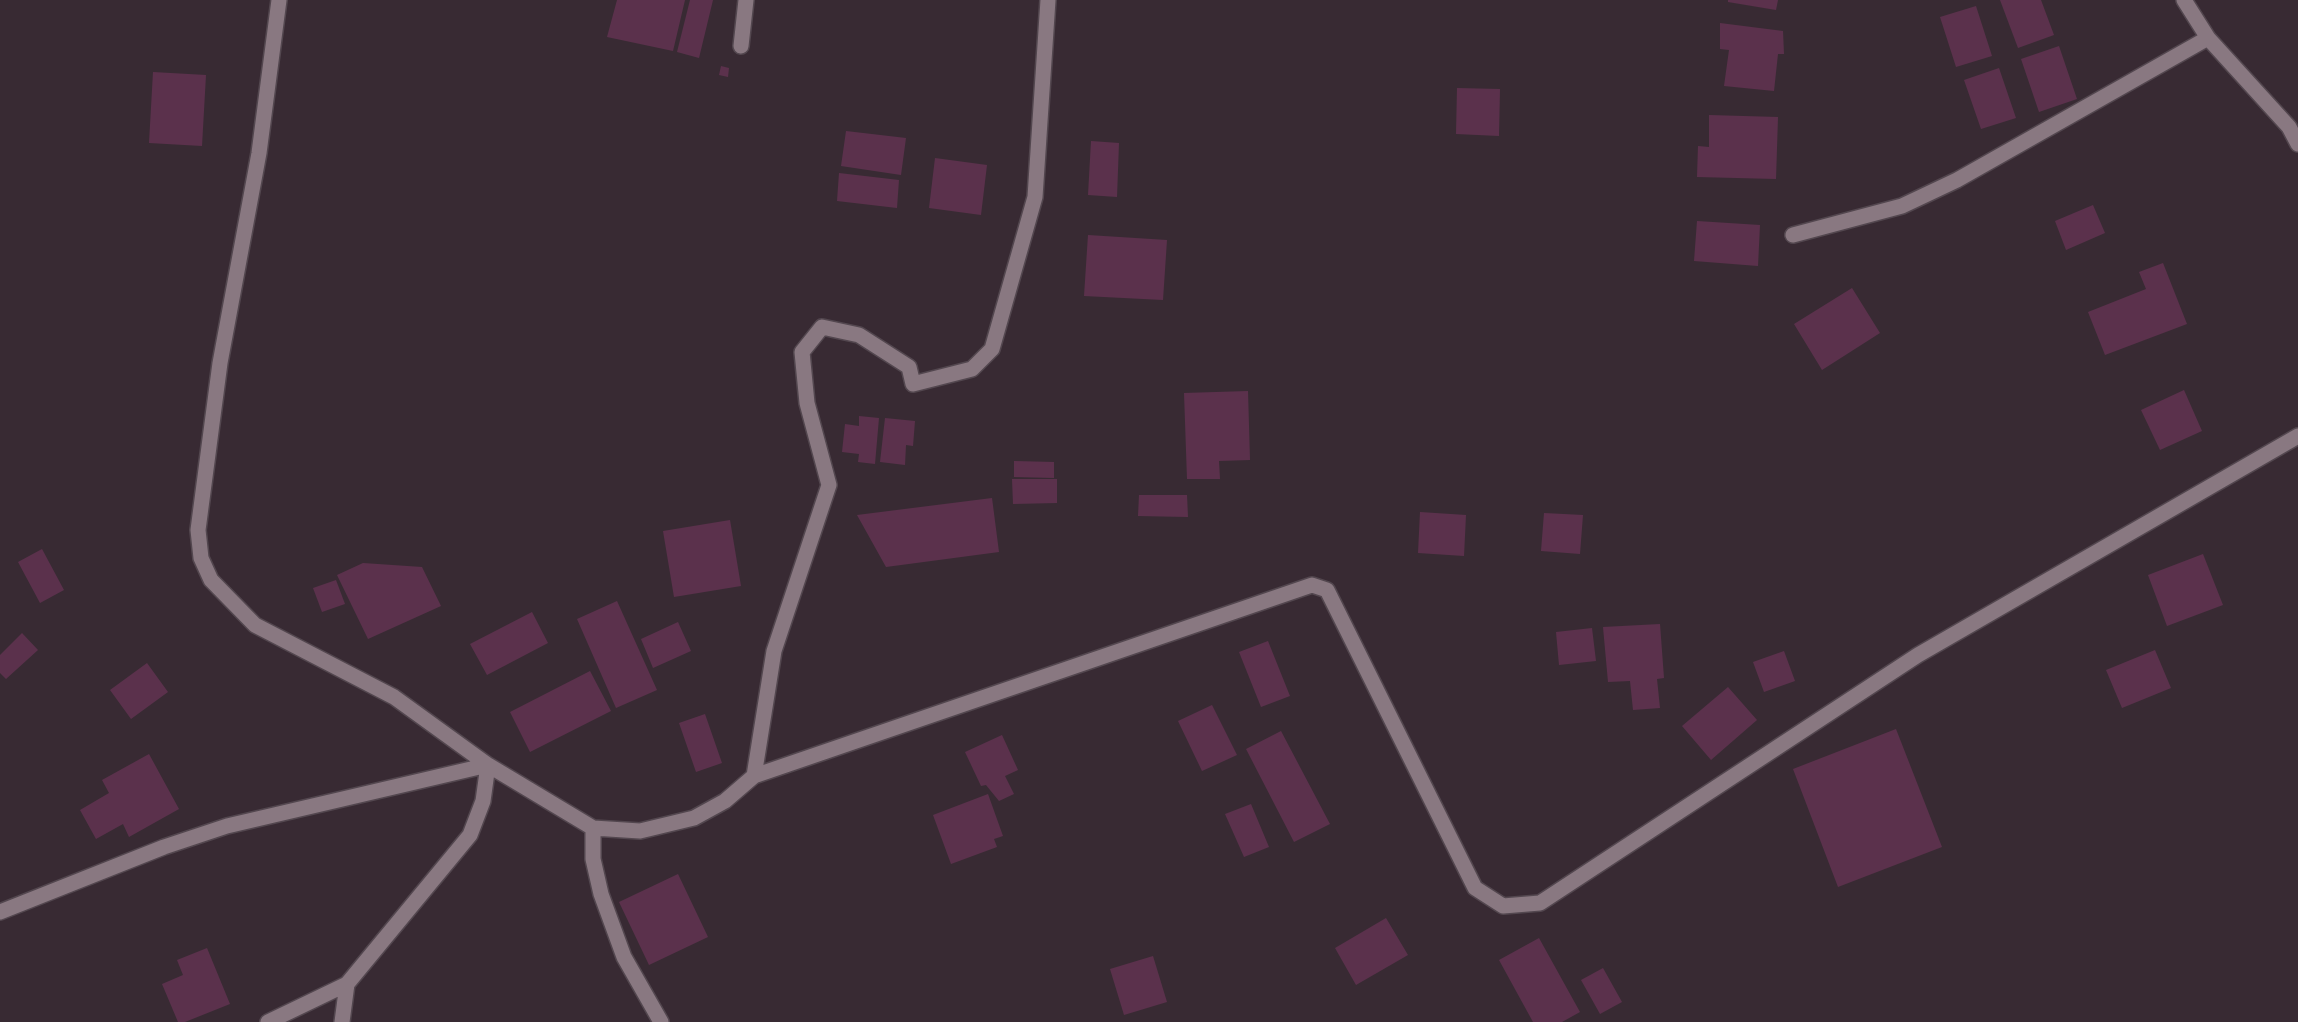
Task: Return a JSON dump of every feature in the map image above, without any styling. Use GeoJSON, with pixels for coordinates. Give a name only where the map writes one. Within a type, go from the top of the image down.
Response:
{"type":"FeatureCollection","features":[{"type":"Feature","properties":{"kind":"street"},"geometry":{"type":"LineString","coordinates":[[279,0],[259,153],[220,363],[198,530],[201,558],[211,580],[255,626],[394,697],[488,765],[593,828],[640,831],[694,818],[725,801],[754,776],[1312,585],[1327,590],[1475,888],[1503,906],[1540,903],[1918,655],[2298,436]]}},
{"type":"Feature","properties":{"kind":"street"},"geometry":{"type":"LineString","coordinates":[[741,46],[746,0]]}},
{"type":"Feature","properties":{"kind":"street"},"geometry":{"type":"LineString","coordinates":[[754,776],[774,651],[829,486],[807,403],[802,352],[822,327],[859,334],[909,367],[913,384],[972,369],[992,349],[1035,196],[1048,0]]}},
{"type":"Feature","properties":{"kind":"street"},"geometry":{"type":"LineString","coordinates":[[2184,0],[2208,38],[2294,126],[2298,144]]}},
{"type":"Feature","properties":{"kind":"street"},"geometry":{"type":"LineString","coordinates":[[1793,235],[1902,206],[1967,174],[2208,38]]}},
{"type":"Feature","properties":{"kind":"street"},"geometry":{"type":"LineString","coordinates":[[0,912],[164,847],[227,825],[488,765]]}},
{"type":"Feature","properties":{"kind":"street"},"geometry":{"type":"LineString","coordinates":[[268,1022],[347,984],[470,835],[483,801],[488,765]]}},
{"type":"Feature","properties":{"kind":"street"},"geometry":{"type":"LineString","coordinates":[[593,828],[593,859],[601,894],[624,957],[661,1022]]}},
{"type":"Feature","properties":{"kind":"street"},"geometry":{"type":"LineString","coordinates":[[342,1022],[347,984]]}},
{"type":"Feature","properties":{"kind":"building"},"geometry":{"type":"Polygon","coordinates":[[[617,0],[685,0],[673,51],[607,37],[617,0]]]}},
{"type":"Feature","properties":{"kind":"building"},"geometry":{"type":"Polygon","coordinates":[[[690,0],[713,0],[699,58],[677,52],[690,0]]]}},
{"type":"Feature","properties":{"kind":"building"},"geometry":{"type":"Polygon","coordinates":[[[1728,0],[1778,0],[1776,10],[1728,2],[1728,0]]]}},
{"type":"Feature","properties":{"kind":"building"},"geometry":{"type":"Polygon","coordinates":[[[2000,0],[2041,0],[2054,35],[2018,48],[2000,0]]]}},
{"type":"Feature","properties":{"kind":"building"},"geometry":{"type":"Polygon","coordinates":[[[1976,6],[1992,56],[1956,67],[1940,17],[1976,6]]]}},
{"type":"Feature","properties":{"kind":"building"},"geometry":{"type":"Polygon","coordinates":[[[1720,23],[1783,31],[1784,54],[1778,54],[1774,91],[1724,86],[1729,50],[1720,49],[1720,23]]]}},
{"type":"Feature","properties":{"kind":"building"},"geometry":{"type":"Polygon","coordinates":[[[2059,46],[2077,99],[2039,112],[2021,59],[2059,46]]]}},
{"type":"Feature","properties":{"kind":"building"},"geometry":{"type":"Polygon","coordinates":[[[721,66],[729,68],[728,77],[719,75],[721,66]]]}},
{"type":"Feature","properties":{"kind":"building"},"geometry":{"type":"Polygon","coordinates":[[[1999,68],[2016,118],[1981,129],[1964,80],[1999,68]]]}},
{"type":"Feature","properties":{"kind":"building"},"geometry":{"type":"Polygon","coordinates":[[[153,72],[206,75],[202,146],[149,143],[153,72]]]}},
{"type":"Feature","properties":{"kind":"building"},"geometry":{"type":"Polygon","coordinates":[[[1457,88],[1500,89],[1499,136],[1456,134],[1457,88]]]}},
{"type":"Feature","properties":{"kind":"building"},"geometry":{"type":"Polygon","coordinates":[[[1709,115],[1778,117],[1776,179],[1697,177],[1698,146],[1709,147],[1709,115]]]}},
{"type":"Feature","properties":{"kind":"building"},"geometry":{"type":"Polygon","coordinates":[[[846,131],[906,138],[901,175],[841,166],[846,131]]]}},
{"type":"Feature","properties":{"kind":"building"},"geometry":{"type":"Polygon","coordinates":[[[1091,141],[1119,143],[1117,197],[1088,195],[1091,141]]]}},
{"type":"Feature","properties":{"kind":"building"},"geometry":{"type":"Polygon","coordinates":[[[935,158],[987,165],[981,215],[929,208],[935,158]]]}},
{"type":"Feature","properties":{"kind":"building"},"geometry":{"type":"Polygon","coordinates":[[[839,173],[899,180],[897,208],[837,201],[839,173]]]}},
{"type":"Feature","properties":{"kind":"building"},"geometry":{"type":"Polygon","coordinates":[[[2093,205],[2105,233],[2066,250],[2055,221],[2093,205]]]}},
{"type":"Feature","properties":{"kind":"building"},"geometry":{"type":"Polygon","coordinates":[[[1697,221],[1760,225],[1758,266],[1694,261],[1697,221]]]}},
{"type":"Feature","properties":{"kind":"building"},"geometry":{"type":"Polygon","coordinates":[[[1088,235],[1167,240],[1163,300],[1084,296],[1088,235]]]}},
{"type":"Feature","properties":{"kind":"building"},"geometry":{"type":"Polygon","coordinates":[[[2163,263],[2187,324],[2105,355],[2088,312],[2146,289],[2139,272],[2163,263]]]}},
{"type":"Feature","properties":{"kind":"building"},"geometry":{"type":"Polygon","coordinates":[[[1852,288],[1880,333],[1822,370],[1794,324],[1852,288]]]}},
{"type":"Feature","properties":{"kind":"building"},"geometry":{"type":"Polygon","coordinates":[[[2184,390],[2202,431],[2160,450],[2141,410],[2184,390]]]}},
{"type":"Feature","properties":{"kind":"building"},"geometry":{"type":"Polygon","coordinates":[[[1248,391],[1250,460],[1219,461],[1220,479],[1187,479],[1184,393],[1248,391]]]}},
{"type":"Feature","properties":{"kind":"building"},"geometry":{"type":"Polygon","coordinates":[[[859,416],[879,418],[875,464],[858,462],[859,454],[842,452],[845,424],[859,426],[859,416]]]}},
{"type":"Feature","properties":{"kind":"building"},"geometry":{"type":"Polygon","coordinates":[[[885,418],[915,421],[913,446],[906,445],[905,465],[880,462],[885,418]]]}},
{"type":"Feature","properties":{"kind":"building"},"geometry":{"type":"Polygon","coordinates":[[[1014,461],[1054,462],[1054,478],[1014,477],[1014,461]]]}},
{"type":"Feature","properties":{"kind":"building"},"geometry":{"type":"Polygon","coordinates":[[[1012,479],[1057,479],[1057,503],[1013,504],[1012,479]]]}},
{"type":"Feature","properties":{"kind":"building"},"geometry":{"type":"Polygon","coordinates":[[[1139,495],[1187,495],[1188,517],[1138,516],[1139,495]]]}},
{"type":"Feature","properties":{"kind":"building"},"geometry":{"type":"Polygon","coordinates":[[[992,498],[999,552],[886,567],[857,515],[992,498]]]}},
{"type":"Feature","properties":{"kind":"building"},"geometry":{"type":"Polygon","coordinates":[[[1420,512],[1466,515],[1464,556],[1418,553],[1420,512]]]}},
{"type":"Feature","properties":{"kind":"building"},"geometry":{"type":"Polygon","coordinates":[[[1544,513],[1583,515],[1580,554],[1541,551],[1544,513]]]}},
{"type":"Feature","properties":{"kind":"building"},"geometry":{"type":"Polygon","coordinates":[[[730,520],[741,586],[674,597],[663,531],[730,520]]]}},
{"type":"Feature","properties":{"kind":"building"},"geometry":{"type":"Polygon","coordinates":[[[42,549],[64,590],[40,603],[18,562],[42,549]]]}},
{"type":"Feature","properties":{"kind":"building"},"geometry":{"type":"Polygon","coordinates":[[[2203,554],[2223,605],[2167,626],[2148,575],[2203,554]]]}},
{"type":"Feature","properties":{"kind":"building"},"geometry":{"type":"Polygon","coordinates":[[[363,563],[422,567],[441,606],[368,639],[337,575],[363,563]]]}},
{"type":"Feature","properties":{"kind":"building"},"geometry":{"type":"Polygon","coordinates":[[[336,580],[345,604],[322,612],[313,588],[336,580]]]}},
{"type":"Feature","properties":{"kind":"building"},"geometry":{"type":"Polygon","coordinates":[[[617,601],[657,690],[616,708],[577,619],[617,601]]]}},
{"type":"Feature","properties":{"kind":"building"},"geometry":{"type":"Polygon","coordinates":[[[532,612],[548,643],[487,675],[470,644],[532,612]]]}},
{"type":"Feature","properties":{"kind":"building"},"geometry":{"type":"Polygon","coordinates":[[[678,622],[691,651],[653,668],[641,639],[678,622]]]}},
{"type":"Feature","properties":{"kind":"building"},"geometry":{"type":"Polygon","coordinates":[[[1660,624],[1664,678],[1657,679],[1660,708],[1633,710],[1630,681],[1608,682],[1603,627],[1660,624]]]}},
{"type":"Feature","properties":{"kind":"building"},"geometry":{"type":"Polygon","coordinates":[[[1592,628],[1596,661],[1559,665],[1556,632],[1592,628]]]}},
{"type":"Feature","properties":{"kind":"building"},"geometry":{"type":"Polygon","coordinates":[[[22,633],[38,650],[6,679],[0,673],[0,655],[22,633]]]}},
{"type":"Feature","properties":{"kind":"building"},"geometry":{"type":"Polygon","coordinates":[[[1268,641],[1290,696],[1261,707],[1239,652],[1268,641]]]}},
{"type":"Feature","properties":{"kind":"building"},"geometry":{"type":"Polygon","coordinates":[[[2155,650],[2171,688],[2122,708],[2106,670],[2155,650]]]}},
{"type":"Feature","properties":{"kind":"building"},"geometry":{"type":"Polygon","coordinates":[[[1784,651],[1795,681],[1764,692],[1753,662],[1784,651]]]}},
{"type":"Feature","properties":{"kind":"building"},"geometry":{"type":"Polygon","coordinates":[[[147,663],[168,692],[131,719],[110,690],[147,663]]]}},
{"type":"Feature","properties":{"kind":"building"},"geometry":{"type":"Polygon","coordinates":[[[590,671],[611,711],[530,752],[510,712],[590,671]]]}},
{"type":"Feature","properties":{"kind":"building"},"geometry":{"type":"Polygon","coordinates":[[[1728,687],[1757,720],[1711,760],[1682,726],[1728,687]]]}},
{"type":"Feature","properties":{"kind":"building"},"geometry":{"type":"Polygon","coordinates":[[[1212,705],[1237,755],[1202,771],[1178,721],[1212,705]]]}},
{"type":"Feature","properties":{"kind":"building"},"geometry":{"type":"Polygon","coordinates":[[[705,714],[722,763],[696,772],[679,723],[705,714]]]}},
{"type":"Feature","properties":{"kind":"building"},"geometry":{"type":"Polygon","coordinates":[[[1896,729],[1942,847],[1838,887],[1793,769],[1896,729]]]}},
{"type":"Feature","properties":{"kind":"building"},"geometry":{"type":"Polygon","coordinates":[[[1281,731],[1330,824],[1294,842],[1246,749],[1281,731]]]}},
{"type":"Feature","properties":{"kind":"building"},"geometry":{"type":"Polygon","coordinates":[[[1002,735],[1018,770],[1005,776],[1014,794],[999,801],[986,785],[981,786],[965,752],[1002,735]]]}},
{"type":"Feature","properties":{"kind":"building"},"geometry":{"type":"Polygon","coordinates":[[[149,754],[179,809],[129,837],[123,824],[96,839],[80,810],[109,793],[102,780],[149,754]]]}},
{"type":"Feature","properties":{"kind":"building"},"geometry":{"type":"Polygon","coordinates":[[[988,794],[1003,836],[994,839],[997,847],[951,864],[933,815],[988,794]]]}},
{"type":"Feature","properties":{"kind":"building"},"geometry":{"type":"Polygon","coordinates":[[[1251,804],[1269,847],[1244,857],[1225,814],[1251,804]]]}},
{"type":"Feature","properties":{"kind":"building"},"geometry":{"type":"Polygon","coordinates":[[[678,874],[708,937],[649,965],[619,902],[678,874]]]}},
{"type":"Feature","properties":{"kind":"building"},"geometry":{"type":"Polygon","coordinates":[[[1386,918],[1408,955],[1356,985],[1335,948],[1386,918]]]}},
{"type":"Feature","properties":{"kind":"building"},"geometry":{"type":"Polygon","coordinates":[[[1539,938],[1580,1012],[1562,1022],[1533,1022],[1499,960],[1539,938]]]}},
{"type":"Feature","properties":{"kind":"building"},"geometry":{"type":"Polygon","coordinates":[[[207,948],[230,1004],[185,1022],[178,1022],[162,984],[183,975],[177,960],[207,948]]]}},
{"type":"Feature","properties":{"kind":"building"},"geometry":{"type":"Polygon","coordinates":[[[1153,956],[1167,1002],[1124,1015],[1110,969],[1153,956]]]}},
{"type":"Feature","properties":{"kind":"building"},"geometry":{"type":"Polygon","coordinates":[[[1603,968],[1622,1002],[1600,1014],[1581,980],[1603,968]]]}}]}
